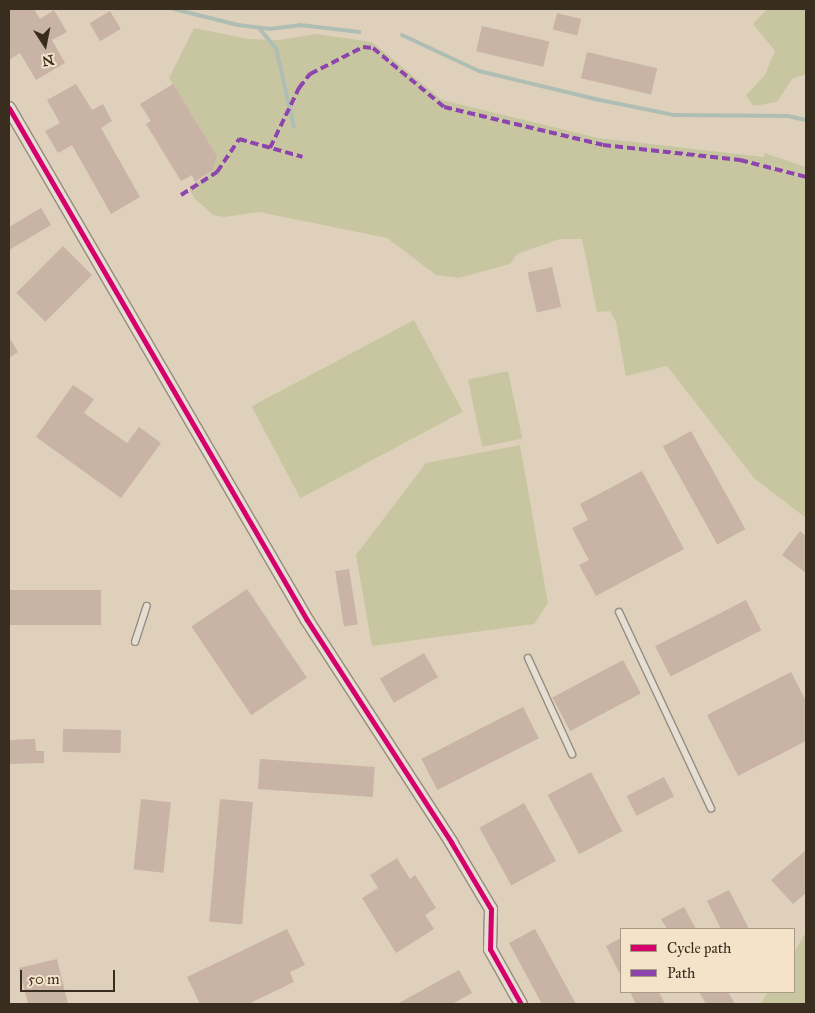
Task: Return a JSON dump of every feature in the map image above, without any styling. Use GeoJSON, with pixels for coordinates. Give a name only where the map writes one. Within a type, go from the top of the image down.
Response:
{"type":"FeatureCollection","features":[{"type":"Feature","properties":{"kind":"street"},"geometry":{"type":"LineString","coordinates":[[9,108],[307,620],[451,842],[491,910],[490,949],[522,1004]]}},
{"type":"Feature","properties":{"kind":"lane"},"geometry":{"type":"LineString","coordinates":[[135,642],[148,606]]}},
{"type":"Feature","properties":{"kind":"lane"},"geometry":{"type":"LineString","coordinates":[[619,612],[711,808]]}},
{"type":"Feature","properties":{"kind":"lane"},"geometry":{"type":"LineString","coordinates":[[528,658],[572,754]]}},
{"type":"Feature","properties":{"kind":"shaded area"},"geometry":{"type":"Polygon","coordinates":[[[767,9],[806,9],[806,74],[792,79],[777,102],[753,106],[746,95],[765,75],[775,51],[753,24],[767,9]]]}},
{"type":"Feature","properties":{"kind":"shaded area"},"geometry":{"type":"Polygon","coordinates":[[[194,28],[249,39],[279,40],[316,34],[372,42],[442,100],[598,138],[764,157],[764,153],[806,167],[806,518],[754,478],[667,366],[626,376],[616,322],[610,311],[597,312],[582,239],[560,239],[517,254],[510,264],[459,278],[436,275],[387,238],[259,212],[224,217],[213,215],[195,199],[189,189],[213,170],[217,156],[169,78],[194,28]]]}},
{"type":"Feature","properties":{"kind":"shaded area"},"geometry":{"type":"Polygon","coordinates":[[[414,320],[463,412],[300,498],[252,406],[414,320]]]}},
{"type":"Feature","properties":{"kind":"shaded area"},"geometry":{"type":"Polygon","coordinates":[[[508,371],[522,438],[482,447],[468,380],[508,371]]]}},
{"type":"Feature","properties":{"kind":"shaded area"},"geometry":{"type":"Polygon","coordinates":[[[520,445],[548,603],[534,624],[372,646],[356,555],[426,463],[520,445]]]}},
{"type":"Feature","properties":{"kind":"shaded area"},"geometry":{"type":"Polygon","coordinates":[[[806,932],[806,1004],[760,1004],[767,993],[795,993],[795,950],[806,932]]]}},
{"type":"Feature","properties":{"kind":"building"},"geometry":{"type":"Polygon","coordinates":[[[9,9],[34,9],[40,19],[54,10],[67,32],[52,40],[65,63],[36,80],[20,53],[9,60],[9,9]]]}},
{"type":"Feature","properties":{"kind":"building"},"geometry":{"type":"Polygon","coordinates":[[[110,11],[121,29],[100,41],[89,23],[110,11]]]}},
{"type":"Feature","properties":{"kind":"building"},"geometry":{"type":"Polygon","coordinates":[[[557,13],[581,19],[577,36],[553,29],[557,13]]]}},
{"type":"Feature","properties":{"kind":"building"},"geometry":{"type":"Polygon","coordinates":[[[482,26],[549,42],[543,67],[476,51],[482,26]]]}},
{"type":"Feature","properties":{"kind":"building"},"geometry":{"type":"Polygon","coordinates":[[[587,52],[657,68],[651,95],[581,78],[587,52]]]}},
{"type":"Feature","properties":{"kind":"building"},"geometry":{"type":"Polygon","coordinates":[[[76,84],[92,110],[103,104],[112,121],[101,128],[140,197],[111,214],[72,145],[58,153],[45,131],[60,123],[47,100],[76,84]]]}},
{"type":"Feature","properties":{"kind":"building"},"geometry":{"type":"Polygon","coordinates":[[[173,84],[217,156],[213,170],[195,182],[192,175],[181,181],[146,124],[151,121],[140,104],[173,84]]]}},
{"type":"Feature","properties":{"kind":"building"},"geometry":{"type":"Polygon","coordinates":[[[41,208],[51,225],[9,250],[9,227],[41,208]]]}},
{"type":"Feature","properties":{"kind":"building"},"geometry":{"type":"Polygon","coordinates":[[[63,246],[92,275],[45,322],[16,293],[63,246]]]}},
{"type":"Feature","properties":{"kind":"building"},"geometry":{"type":"Polygon","coordinates":[[[552,267],[561,307],[537,313],[528,273],[552,267]]]}},
{"type":"Feature","properties":{"kind":"building"},"geometry":{"type":"Polygon","coordinates":[[[9,337],[18,352],[9,358],[9,337]]]}},
{"type":"Feature","properties":{"kind":"building"},"geometry":{"type":"Polygon","coordinates":[[[73,385],[94,399],[84,413],[127,443],[139,427],[161,443],[121,498],[36,437],[73,385]]]}},
{"type":"Feature","properties":{"kind":"building"},"geometry":{"type":"Polygon","coordinates":[[[691,431],[745,529],[717,544],[663,447],[691,431]]]}},
{"type":"Feature","properties":{"kind":"building"},"geometry":{"type":"Polygon","coordinates":[[[642,471],[684,549],[596,596],[579,565],[589,560],[572,528],[588,520],[580,504],[642,471]]]}},
{"type":"Feature","properties":{"kind":"building"},"geometry":{"type":"Polygon","coordinates":[[[800,531],[806,536],[806,573],[782,555],[800,531]]]}},
{"type":"Feature","properties":{"kind":"building"},"geometry":{"type":"Polygon","coordinates":[[[349,569],[358,624],[344,627],[335,571],[349,569]]]}},
{"type":"Feature","properties":{"kind":"building"},"geometry":{"type":"Polygon","coordinates":[[[247,589],[307,678],[251,715],[191,626],[247,589]]]}},
{"type":"Feature","properties":{"kind":"building"},"geometry":{"type":"Polygon","coordinates":[[[9,590],[101,590],[101,625],[9,625],[9,590]]]}},
{"type":"Feature","properties":{"kind":"building"},"geometry":{"type":"Polygon","coordinates":[[[746,600],[761,630],[671,677],[655,646],[746,600]]]}},
{"type":"Feature","properties":{"kind":"building"},"geometry":{"type":"Polygon","coordinates":[[[424,653],[438,677],[394,703],[380,678],[424,653]]]}},
{"type":"Feature","properties":{"kind":"building"},"geometry":{"type":"Polygon","coordinates":[[[623,660],[641,694],[570,731],[552,698],[623,660]]]}},
{"type":"Feature","properties":{"kind":"building"},"geometry":{"type":"Polygon","coordinates":[[[791,672],[806,701],[806,741],[738,776],[707,715],[791,672]]]}},
{"type":"Feature","properties":{"kind":"building"},"geometry":{"type":"Polygon","coordinates":[[[523,707],[539,738],[437,790],[421,759],[523,707]]]}},
{"type":"Feature","properties":{"kind":"building"},"geometry":{"type":"Polygon","coordinates":[[[63,729],[121,730],[121,753],[63,752],[63,729]]]}},
{"type":"Feature","properties":{"kind":"building"},"geometry":{"type":"Polygon","coordinates":[[[35,739],[36,751],[44,751],[44,763],[9,764],[9,740],[35,739]]]}},
{"type":"Feature","properties":{"kind":"building"},"geometry":{"type":"Polygon","coordinates":[[[260,759],[375,767],[373,797],[258,789],[260,759]]]}},
{"type":"Feature","properties":{"kind":"building"},"geometry":{"type":"Polygon","coordinates":[[[591,772],[622,831],[579,854],[548,795],[591,772]]]}},
{"type":"Feature","properties":{"kind":"building"},"geometry":{"type":"Polygon","coordinates":[[[664,777],[674,797],[637,816],[627,796],[664,777]]]}},
{"type":"Feature","properties":{"kind":"building"},"geometry":{"type":"Polygon","coordinates":[[[141,799],[171,802],[163,873],[134,870],[141,799]]]}},
{"type":"Feature","properties":{"kind":"building"},"geometry":{"type":"Polygon","coordinates":[[[220,799],[253,802],[242,924],[209,922],[220,799]]]}},
{"type":"Feature","properties":{"kind":"building"},"geometry":{"type":"Polygon","coordinates":[[[524,803],[556,861],[511,885],[479,828],[524,803]]]}},
{"type":"Feature","properties":{"kind":"building"},"geometry":{"type":"Polygon","coordinates":[[[806,850],[806,893],[793,904],[771,880],[806,850]]]}},
{"type":"Feature","properties":{"kind":"building"},"geometry":{"type":"Polygon","coordinates":[[[397,858],[410,879],[415,875],[436,908],[425,915],[434,929],[396,953],[362,898],[378,888],[370,875],[397,858]]]}},
{"type":"Feature","properties":{"kind":"building"},"geometry":{"type":"Polygon","coordinates":[[[729,890],[748,928],[720,928],[707,901],[729,890]]]}},
{"type":"Feature","properties":{"kind":"building"},"geometry":{"type":"Polygon","coordinates":[[[684,907],[695,928],[666,928],[661,919],[684,907]]]}},
{"type":"Feature","properties":{"kind":"building"},"geometry":{"type":"Polygon","coordinates":[[[287,929],[305,965],[290,972],[294,982],[248,1004],[200,1004],[187,977],[287,929]]]}},
{"type":"Feature","properties":{"kind":"building"},"geometry":{"type":"Polygon","coordinates":[[[535,929],[576,1004],[542,1004],[509,943],[535,929]]]}},
{"type":"Feature","properties":{"kind":"building"},"geometry":{"type":"Polygon","coordinates":[[[620,939],[620,974],[606,946],[620,939]]]}},
{"type":"Feature","properties":{"kind":"building"},"geometry":{"type":"Polygon","coordinates":[[[57,959],[68,1004],[28,1004],[19,968],[57,959]]]}},
{"type":"Feature","properties":{"kind":"building"},"geometry":{"type":"Polygon","coordinates":[[[459,970],[472,993],[452,1004],[397,1004],[459,970]]]}},
{"type":"Feature","properties":{"kind":"building"},"geometry":{"type":"Polygon","coordinates":[[[630,993],[660,993],[665,1004],[636,1004],[630,993]]]}},
{"type":"Feature","properties":{"kind":"building"},"geometry":{"type":"Polygon","coordinates":[[[700,993],[729,993],[735,1004],[706,1004],[700,993]]]}},
{"type":"Feature","properties":{"kind":"waterway"},"geometry":{"type":"LineString","coordinates":[[174,9],[238,25],[269,29],[300,25],[360,32]]}},
{"type":"Feature","properties":{"kind":"waterway"},"geometry":{"type":"LineString","coordinates":[[259,28],[276,48],[294,127]]}},
{"type":"Feature","properties":{"kind":"waterway"},"geometry":{"type":"LineString","coordinates":[[402,35],[479,71],[600,100],[674,115],[788,116],[806,120]]}},
{"type":"Feature","properties":{"kind":"marked path"},"geometry":{"type":"LineString","coordinates":[[270,148],[299,88],[310,74],[363,47],[373,48],[444,107],[603,145],[740,160],[806,177]]}},
{"type":"Feature","properties":{"kind":"marked path"},"geometry":{"type":"LineString","coordinates":[[181,195],[217,172],[239,139],[303,157]]}},
{"type":"Feature","properties":{"kind":"cycle path"},"geometry":{"type":"LineString","coordinates":[[9,108],[307,620],[451,842],[491,909],[490,949],[521,1004]]}}]}
